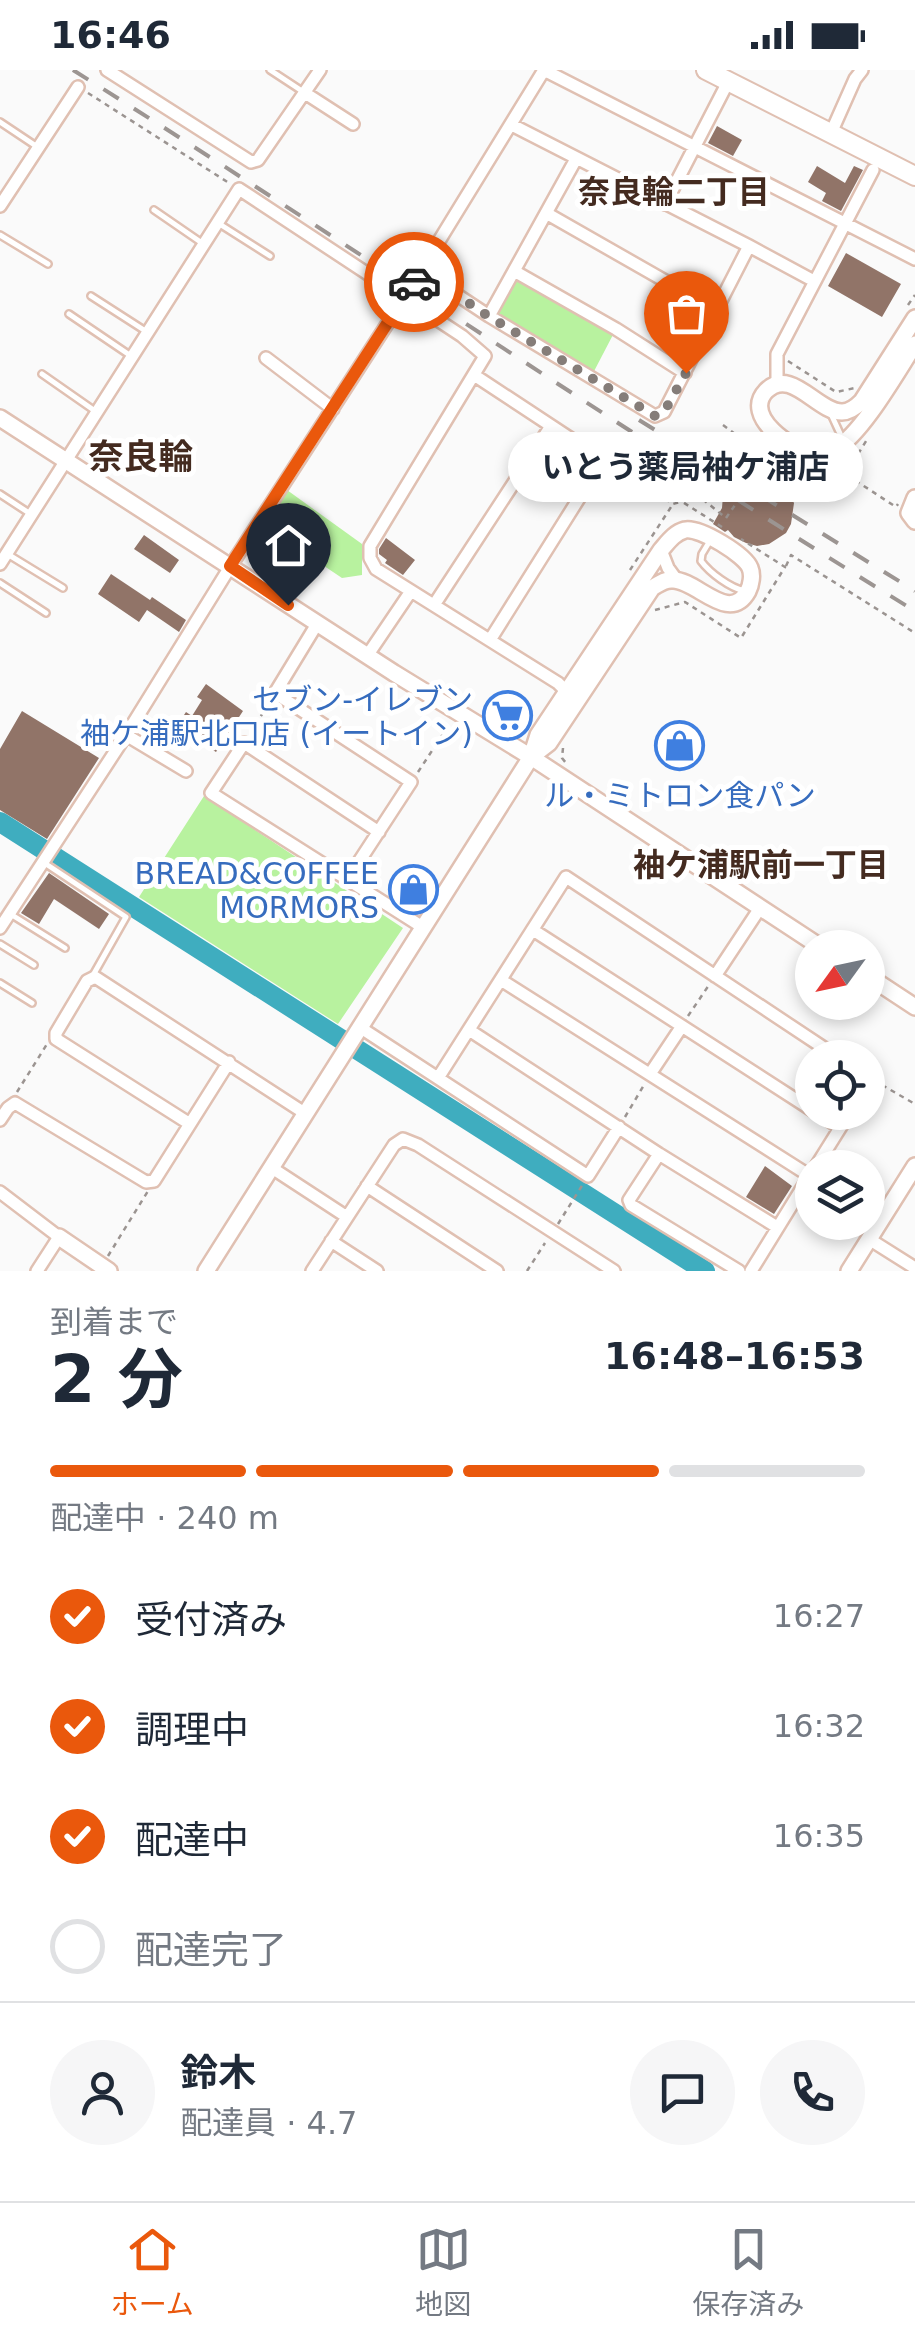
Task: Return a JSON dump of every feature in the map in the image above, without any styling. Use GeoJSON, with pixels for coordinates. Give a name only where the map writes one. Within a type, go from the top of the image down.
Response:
{"type":"FeatureCollection","features":[{"type":"Feature","properties":{"kind":"main road"},"geometry":{"type":"LineString","coordinates":[[706,70],[915,176]]}},
{"type":"Feature","properties":{"kind":"street"},"geometry":{"type":"LineString","coordinates":[[106,70],[252,162],[258,160],[320,70]]}},
{"type":"Feature","properties":{"kind":"street"},"geometry":{"type":"LineString","coordinates":[[0,928],[404,298],[544,70],[915,260]]}},
{"type":"Feature","properties":{"kind":"street"},"geometry":{"type":"LineString","coordinates":[[830,133],[862,70]]}},
{"type":"Feature","properties":{"kind":"street"},"geometry":{"type":"LineString","coordinates":[[665,204],[728,82]]}},
{"type":"Feature","properties":{"kind":"street"},"geometry":{"type":"LineString","coordinates":[[0,206],[78,87]]}},
{"type":"Feature","properties":{"kind":"street"},"geometry":{"type":"LineString","coordinates":[[305,93],[353,124]]}},
{"type":"Feature","properties":{"kind":"street"},"geometry":{"type":"LineString","coordinates":[[512,125],[814,281]]}},
{"type":"Feature","properties":{"kind":"street"},"geometry":{"type":"LineString","coordinates":[[488,316],[576,159]]}},
{"type":"Feature","properties":{"kind":"street"},"geometry":{"type":"LineString","coordinates":[[778,384],[776,354],[873,170]]}},
{"type":"Feature","properties":{"kind":"street"},"geometry":{"type":"LineString","coordinates":[[3,559],[239,190],[462,336],[485,356],[370,546],[370,558],[376,569],[566,691]]}},
{"type":"Feature","properties":{"kind":"street"},"geometry":{"type":"LineString","coordinates":[[546,213],[716,310]]}},
{"type":"Feature","properties":{"kind":"street"},"geometry":{"type":"LineString","coordinates":[[421,271],[655,416],[664,412],[686,373],[749,246]]}},
{"type":"Feature","properties":{"kind":"street"},"geometry":{"type":"LineString","coordinates":[[514,271],[686,373]]}},
{"type":"Feature","properties":{"kind":"street"},"geometry":{"type":"LineString","coordinates":[[908,353],[862,401],[842,412],[794,386],[778,384],[761,399],[760,410],[768,428],[804,451],[816,454],[844,442],[871,412],[908,353],[910,314]]}},
{"type":"Feature","properties":{"kind":"street"},"geometry":{"type":"LineString","coordinates":[[266,358],[333,409]]}},
{"type":"Feature","properties":{"kind":"street"},"geometry":{"type":"LineString","coordinates":[[474,375],[602,460],[490,640]]}},
{"type":"Feature","properties":{"kind":"street"},"geometry":{"type":"LineString","coordinates":[[0,418],[760,908],[802,930]]}},
{"type":"Feature","properties":{"kind":"street"},"geometry":{"type":"LineString","coordinates":[[434,606],[552,426]]}},
{"type":"Feature","properties":{"kind":"street"},"geometry":{"type":"LineString","coordinates":[[910,496],[909,513],[915,521]]}},
{"type":"Feature","properties":{"kind":"street"},"geometry":{"type":"LineString","coordinates":[[206,1271],[530,757],[538,735],[662,550],[670,539],[685,530],[719,534],[751,569],[752,579],[742,599],[722,604],[676,579],[652,588],[549,743],[530,757]]}},
{"type":"Feature","properties":{"kind":"street"},"geometry":{"type":"LineString","coordinates":[[662,550],[676,579]]}},
{"type":"Feature","properties":{"kind":"street"},"geometry":{"type":"LineString","coordinates":[[367,656],[411,591]]}},
{"type":"Feature","properties":{"kind":"street"},"geometry":{"type":"LineString","coordinates":[[318,624],[276,694],[412,782],[348,880]]}},
{"type":"Feature","properties":{"kind":"street"},"geometry":{"type":"LineString","coordinates":[[126,735],[186,771]]}},
{"type":"Feature","properties":{"kind":"street"},"geometry":{"type":"LineString","coordinates":[[379,832],[244,743],[212,793],[424,928]]}},
{"type":"Feature","properties":{"kind":"street"},"geometry":{"type":"LineString","coordinates":[[438,1078],[566,878],[812,1040]]}},
{"type":"Feature","properties":{"kind":"street"},"geometry":{"type":"LineString","coordinates":[[715,976],[760,908]]}},
{"type":"Feature","properties":{"kind":"street"},"geometry":{"type":"LineString","coordinates":[[533,930],[795,1098]]}},
{"type":"Feature","properties":{"kind":"street"},"geometry":{"type":"LineString","coordinates":[[190,1124],[56,1039],[87,981],[95,977],[306,1114]]}},
{"type":"Feature","properties":{"kind":"street"},"geometry":{"type":"LineString","coordinates":[[501,980],[795,1162]]}},
{"type":"Feature","properties":{"kind":"street"},"geometry":{"type":"LineString","coordinates":[[885,987],[915,1006]]}},
{"type":"Feature","properties":{"kind":"street"},"geometry":{"type":"LineString","coordinates":[[650,1074],[682,1026]]}},
{"type":"Feature","properties":{"kind":"street"},"geometry":{"type":"LineString","coordinates":[[362,1028],[588,1176],[620,1127]]}},
{"type":"Feature","properties":{"kind":"street"},"geometry":{"type":"LineString","coordinates":[[469,1030],[777,1228]]}},
{"type":"Feature","properties":{"kind":"street"},"geometry":{"type":"LineString","coordinates":[[0,1120],[15,1103],[150,1182],[229,1062]]}},
{"type":"Feature","properties":{"kind":"street"},"geometry":{"type":"LineString","coordinates":[[312,1271],[394,1145],[404,1139],[418,1144],[614,1271]]}},
{"type":"Feature","properties":{"kind":"street"},"geometry":{"type":"LineString","coordinates":[[659,1154],[629,1200],[631,1205],[739,1271]]}},
{"type":"Feature","properties":{"kind":"street"},"geometry":{"type":"LineString","coordinates":[[885,1214],[915,1166]]}},
{"type":"Feature","properties":{"kind":"street"},"geometry":{"type":"LineString","coordinates":[[272,1168],[347,1217]]}},
{"type":"Feature","properties":{"kind":"street"},"geometry":{"type":"LineString","coordinates":[[367,1186],[497,1271]]}},
{"type":"Feature","properties":{"kind":"street"},"geometry":{"type":"LineString","coordinates":[[0,1192],[105,1269]]}},
{"type":"Feature","properties":{"kind":"street"},"geometry":{"type":"LineString","coordinates":[[751,1271],[795,1199]]}},
{"type":"Feature","properties":{"kind":"street"},"geometry":{"type":"LineString","coordinates":[[36,1271],[59,1237]]}},
{"type":"Feature","properties":{"kind":"street"},"geometry":{"type":"LineString","coordinates":[[849,1271],[868,1240]]}},
{"type":"Feature","properties":{"kind":"street"},"geometry":{"type":"LineString","coordinates":[[871,1240],[915,1268]]}},
{"type":"Feature","properties":{"kind":"street"},"geometry":{"type":"LineString","coordinates":[[331,1242],[376,1271]]}},
{"type":"Feature","properties":{"kind":"lane"},"geometry":{"type":"LineString","coordinates":[[270,70],[305,93]]}},
{"type":"Feature","properties":{"kind":"lane"},"geometry":{"type":"LineString","coordinates":[[0,122],[38,148]]}},
{"type":"Feature","properties":{"kind":"lane"},"geometry":{"type":"LineString","coordinates":[[154,210],[205,245]]}},
{"type":"Feature","properties":{"kind":"lane"},"geometry":{"type":"LineString","coordinates":[[218,223],[270,256]]}},
{"type":"Feature","properties":{"kind":"lane"},"geometry":{"type":"LineString","coordinates":[[0,234],[48,264]]}},
{"type":"Feature","properties":{"kind":"lane"},"geometry":{"type":"LineString","coordinates":[[91,296],[149,333]]}},
{"type":"Feature","properties":{"kind":"lane"},"geometry":{"type":"LineString","coordinates":[[69,314],[133,358]]}},
{"type":"Feature","properties":{"kind":"lane"},"geometry":{"type":"LineString","coordinates":[[42,374],[98,412]]}},
{"type":"Feature","properties":{"kind":"lane"},"geometry":{"type":"LineString","coordinates":[[827,407],[844,442]]}},
{"type":"Feature","properties":{"kind":"lane"},"geometry":{"type":"LineString","coordinates":[[0,494],[32,515]]}},
{"type":"Feature","properties":{"kind":"lane"},"geometry":{"type":"LineString","coordinates":[[719,534],[702,554],[701,561],[738,590],[748,591]]}},
{"type":"Feature","properties":{"kind":"lane"},"geometry":{"type":"LineString","coordinates":[[3,559],[63,588]]}},
{"type":"Feature","properties":{"kind":"lane"},"geometry":{"type":"LineString","coordinates":[[0,583],[46,612]]}},
{"type":"Feature","properties":{"kind":"lane"},"geometry":{"type":"LineString","coordinates":[[42,862],[126,916],[91,980]]}},
{"type":"Feature","properties":{"kind":"lane"},"geometry":{"type":"LineString","coordinates":[[10,914],[65,948]]}},
{"type":"Feature","properties":{"kind":"lane"},"geometry":{"type":"LineString","coordinates":[[0,944],[34,965]]}},
{"type":"Feature","properties":{"kind":"lane"},"geometry":{"type":"LineString","coordinates":[[0,984],[32,1003]]}},
{"type":"Feature","properties":{"kind":"path"},"geometry":{"type":"LineString","coordinates":[[78,87],[239,190]]}},
{"type":"Feature","properties":{"kind":"path"},"geometry":{"type":"LineString","coordinates":[[910,314],[915,295]]}},
{"type":"Feature","properties":{"kind":"path"},"geometry":{"type":"LineString","coordinates":[[782,357],[836,392],[854,388]]}},
{"type":"Feature","properties":{"kind":"path"},"geometry":{"type":"LineString","coordinates":[[723,425],[786,472],[832,496],[846,474],[896,507],[910,496]]}},
{"type":"Feature","properties":{"kind":"path"},"geometry":{"type":"LineString","coordinates":[[712,443],[714,452],[771,494],[786,472]]}},
{"type":"Feature","properties":{"kind":"path"},"geometry":{"type":"LineString","coordinates":[[602,460],[673,504],[682,501],[690,489],[726,518],[751,482]]}},
{"type":"Feature","properties":{"kind":"path"},"geometry":{"type":"LineString","coordinates":[[682,501],[719,534]]}},
{"type":"Feature","properties":{"kind":"path"},"geometry":{"type":"LineString","coordinates":[[740,539],[785,568]]}},
{"type":"Feature","properties":{"kind":"path"},"geometry":{"type":"LineString","coordinates":[[650,611],[685,602],[741,638],[791,555],[915,633]]}},
{"type":"Feature","properties":{"kind":"path"},"geometry":{"type":"LineString","coordinates":[[244,743],[276,694]]}},
{"type":"Feature","properties":{"kind":"path"},"geometry":{"type":"LineString","coordinates":[[412,782],[457,712]]}},
{"type":"Feature","properties":{"kind":"path"},"geometry":{"type":"LineString","coordinates":[[568,766],[561,751],[571,736]]}},
{"type":"Feature","properties":{"kind":"path"},"geometry":{"type":"LineString","coordinates":[[682,1026],[715,976]]}},
{"type":"Feature","properties":{"kind":"path"},"geometry":{"type":"LineString","coordinates":[[15,1103],[17,1090],[48,1041],[56,1039]]}},
{"type":"Feature","properties":{"kind":"path"},"geometry":{"type":"LineString","coordinates":[[620,1127],[650,1074]]}},
{"type":"Feature","properties":{"kind":"path"},"geometry":{"type":"LineString","coordinates":[[885,1088],[915,1104]]}},
{"type":"Feature","properties":{"kind":"path"},"geometry":{"type":"LineString","coordinates":[[105,1269],[150,1182]]}},
{"type":"Feature","properties":{"kind":"green space"},"geometry":{"type":"Polygon","coordinates":[[[514,271],[616,329],[591,377],[489,316],[514,271]]]}},
{"type":"Feature","properties":{"kind":"green space"},"geometry":{"type":"Polygon","coordinates":[[[287,490],[362,544],[362,575],[342,578],[266,527],[287,490]]]}},
{"type":"Feature","properties":{"kind":"green space"},"geometry":{"type":"Polygon","coordinates":[[[204,796],[403,928],[338,1024],[139,897],[204,796]]]}},
{"type":"Feature","properties":{"kind":"building"},"geometry":{"type":"Polygon","coordinates":[[[717,126],[742,140],[733,156],[708,143],[717,126]]]}},
{"type":"Feature","properties":{"kind":"building"},"geometry":{"type":"Polygon","coordinates":[[[817,166],[845,183],[854,166],[863,170],[841,211],[822,201],[826,193],[808,182],[817,166]]]}},
{"type":"Feature","properties":{"kind":"building"},"geometry":{"type":"Polygon","coordinates":[[[846,253],[901,284],[882,317],[828,286],[846,253]]]}},
{"type":"Feature","properties":{"kind":"building"},"geometry":{"type":"Polygon","coordinates":[[[752,464],[782,481],[794,503],[786,533],[769,544],[757,546],[713,524],[722,508],[723,495],[752,464]]]}},
{"type":"Feature","properties":{"kind":"building"},"geometry":{"type":"Polygon","coordinates":[[[144,535],[179,560],[170,573],[134,549],[144,535]]]}},
{"type":"Feature","properties":{"kind":"building"},"geometry":{"type":"Polygon","coordinates":[[[386,538],[415,560],[403,575],[379,554],[386,538]]]}},
{"type":"Feature","properties":{"kind":"building"},"geometry":{"type":"Polygon","coordinates":[[[111,574],[186,620],[179,632],[147,610],[139,622],[98,594],[111,574]]]}},
{"type":"Feature","properties":{"kind":"building"},"geometry":{"type":"Polygon","coordinates":[[[206,684],[243,711],[216,752],[176,727],[186,712],[192,716],[202,700],[197,697],[206,684]]]}},
{"type":"Feature","properties":{"kind":"building"},"geometry":{"type":"Polygon","coordinates":[[[22,711],[99,758],[47,839],[0,810],[0,749],[22,711]]]}},
{"type":"Feature","properties":{"kind":"building"},"geometry":{"type":"Polygon","coordinates":[[[49,873],[109,914],[99,929],[54,899],[39,924],[21,913],[49,873]]]}},
{"type":"Feature","properties":{"kind":"building"},"geometry":{"type":"Polygon","coordinates":[[[765,1166],[792,1186],[774,1214],[746,1197],[765,1166]]]}},
{"type":"Feature","properties":{"kind":"waterway"},"geometry":{"type":"LineString","coordinates":[[0,822],[705,1271]]}},
{"type":"Feature","properties":{"kind":"railway"},"geometry":{"type":"LineString","coordinates":[[73,70],[915,611]]}},
{"type":"Feature","properties":{"kind":"railway"},"geometry":{"type":"LineString","coordinates":[[639,420],[915,591]]}},
{"type":"Feature","properties":{"kind":"way so far"},"geometry":{"type":"LineString","coordinates":[[414,282],[421,271],[655,416],[664,412],[686,373]]}},
{"type":"Feature","properties":{"kind":"place","name":"いとう薬局袖ケ浦店"},"geometry":{"type":"Point","coordinates":[686,373]}},
{"type":"Feature","properties":{"kind":"place","name":"セブン-イレブン 袖ケ浦駅北口店 (イートイン)"},"geometry":{"type":"Point","coordinates":[508,716]}},
{"type":"Feature","properties":{"kind":"place","name":"ル・ミトロン食パン"},"geometry":{"type":"Point","coordinates":[680,746]}},
{"type":"Feature","properties":{"kind":"place","name":"BREAD&COFFEE MORMORS"},"geometry":{"type":"Point","coordinates":[414,890]}},
{"type":"Feature","properties":{"kind":"district","name":"奈良輪二丁目"},"geometry":{"type":"Point","coordinates":[674,192]}},
{"type":"Feature","properties":{"kind":"district","name":"奈良輪"},"geometry":{"type":"Point","coordinates":[141,457]}},
{"type":"Feature","properties":{"kind":"district","name":"袖ケ浦駅前一丁目"},"geometry":{"type":"Point","coordinates":[761,865]}},
{"type":"Feature","properties":{"kind":"route"},"geometry":{"type":"LineString","coordinates":[[288,605],[230,566],[414,282]]}}]}
